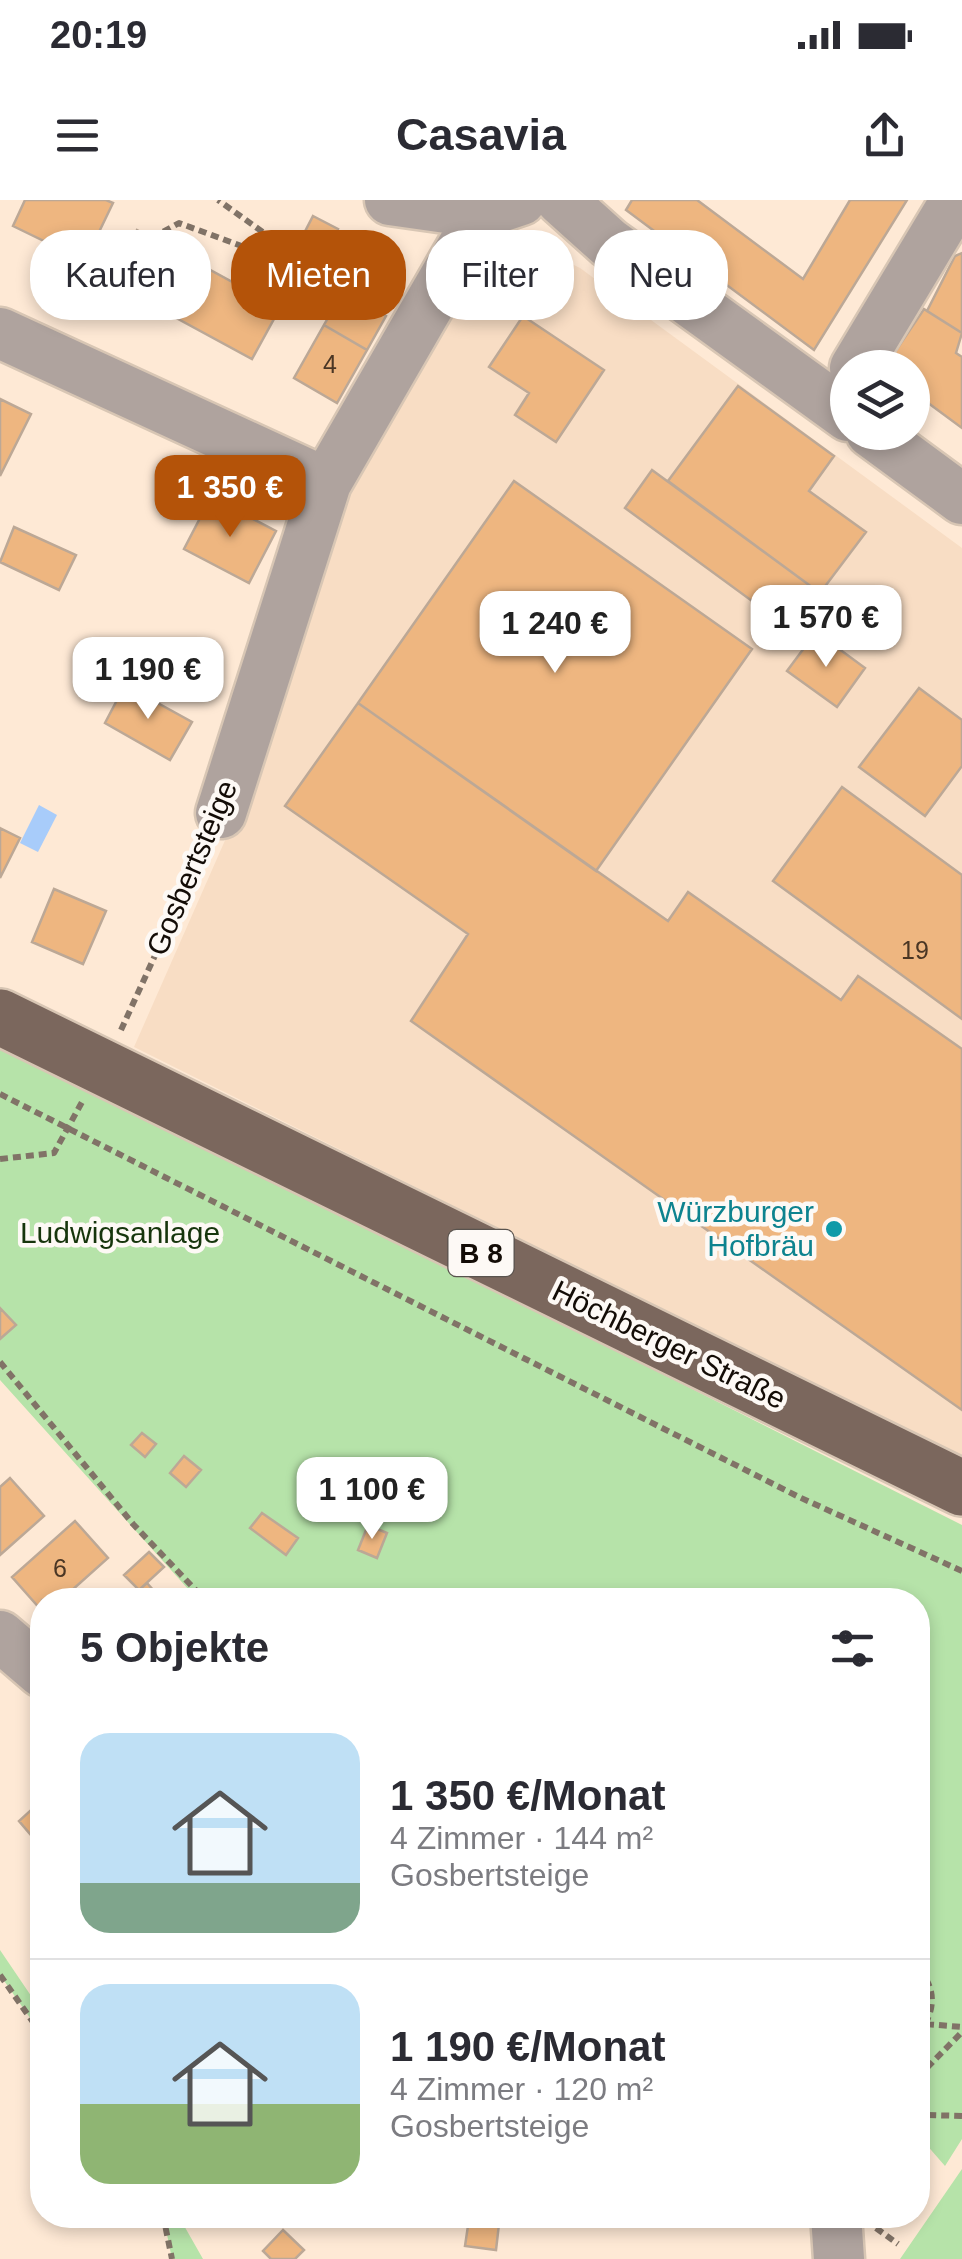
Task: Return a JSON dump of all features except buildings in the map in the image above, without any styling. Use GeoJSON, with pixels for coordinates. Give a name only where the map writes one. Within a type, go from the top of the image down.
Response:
{"type":"FeatureCollection","features":[{"type":"Feature","properties":{"kind":"main road","name":"Höchberger Straße"},"geometry":{"type":"LineString","coordinates":[[0,1016],[962,1488]]}},
{"type":"Feature","properties":{"kind":"street"},"geometry":{"type":"LineString","coordinates":[[390,200],[501,206]]}},
{"type":"Feature","properties":{"kind":"street"},"geometry":{"type":"LineString","coordinates":[[562,200],[610,243],[830,386]]}},
{"type":"Feature","properties":{"kind":"street"},"geometry":{"type":"LineString","coordinates":[[877,350],[956,200]]}},
{"type":"Feature","properties":{"kind":"street","name":"Gosbertsteige"},"geometry":{"type":"LineString","coordinates":[[220,813],[326,484],[501,206]]}},
{"type":"Feature","properties":{"kind":"street"},"geometry":{"type":"LineString","coordinates":[[0,333],[326,484]]}},
{"type":"Feature","properties":{"kind":"street"},"geometry":{"type":"LineString","coordinates":[[907,450],[962,499]]}},
{"type":"Feature","properties":{"kind":"street"},"geometry":{"type":"LineString","coordinates":[[0,1636],[30,1662]]}},
{"type":"Feature","properties":{"kind":"street"},"geometry":{"type":"LineString","coordinates":[[837,2228],[839,2259]]}},
{"type":"Feature","properties":{"kind":"path"},"geometry":{"type":"LineString","coordinates":[[218,200],[260,230]]}},
{"type":"Feature","properties":{"kind":"path"},"geometry":{"type":"LineString","coordinates":[[167,230],[179,224],[194,230]]}},
{"type":"Feature","properties":{"kind":"path","name":"Gosbertsteige"},"geometry":{"type":"LineString","coordinates":[[125,1020],[220,813]]}},
{"type":"Feature","properties":{"kind":"path"},"geometry":{"type":"LineString","coordinates":[[0,1094],[799,1496],[962,1571]]}},
{"type":"Feature","properties":{"kind":"path"},"geometry":{"type":"LineString","coordinates":[[0,1159],[54,1153],[85,1096]]}},
{"type":"Feature","properties":{"kind":"path"},"geometry":{"type":"LineString","coordinates":[[0,1362],[133,1524],[194,1588]]}},
{"type":"Feature","properties":{"kind":"path"},"geometry":{"type":"LineString","coordinates":[[0,1974],[30,2018]]}},
{"type":"Feature","properties":{"kind":"path"},"geometry":{"type":"LineString","coordinates":[[930,2025],[962,2029]]}},
{"type":"Feature","properties":{"kind":"path"},"geometry":{"type":"LineString","coordinates":[[930,2064],[962,2029]]}},
{"type":"Feature","properties":{"kind":"path"},"geometry":{"type":"LineString","coordinates":[[930,2114],[962,2116]]}},
{"type":"Feature","properties":{"kind":"path"},"geometry":{"type":"LineString","coordinates":[[166,2228],[172,2259]]}},
{"type":"Feature","properties":{"kind":"shaded area","name":"Würzburger Hofbräu"},"geometry":{"type":"Polygon","coordinates":[[[574,265],[594,278],[594,320],[651,320],[962,548],[962,1459],[134,1047],[234,820],[337,493],[442,320],[574,320],[574,265]]]}},
{"type":"Feature","properties":{"kind":"green space","name":"Ludwigsanlage"},"geometry":{"type":"Polygon","coordinates":[[[0,1040],[962,1525],[962,2139],[945,2166],[930,2149],[930,1588],[187,1588],[0,1380],[0,1040]]]}},
{"type":"Feature","properties":{"kind":"green space"},"geometry":{"type":"Polygon","coordinates":[[[0,1950],[30,1994],[30,2018],[0,1975],[0,1950]]]}},
{"type":"Feature","properties":{"kind":"green space"},"geometry":{"type":"Polygon","coordinates":[[[962,2169],[962,2259],[900,2259],[921,2228],[930,2228],[930,2215],[962,2169]]]}},
{"type":"Feature","properties":{"kind":"green space"},"geometry":{"type":"Polygon","coordinates":[[[166,2228],[185,2228],[203,2259],[172,2259],[166,2228]]]}},
{"type":"Feature","properties":{"kind":"water"},"geometry":{"type":"Polygon","coordinates":[[[39,805],[57,815],[38,852],[20,843],[39,805]]]}},
{"type":"Feature","properties":{"kind":"place","name":"Würzburger Hofbräu"},"geometry":{"type":"Point","coordinates":[834,1229]}}]}
